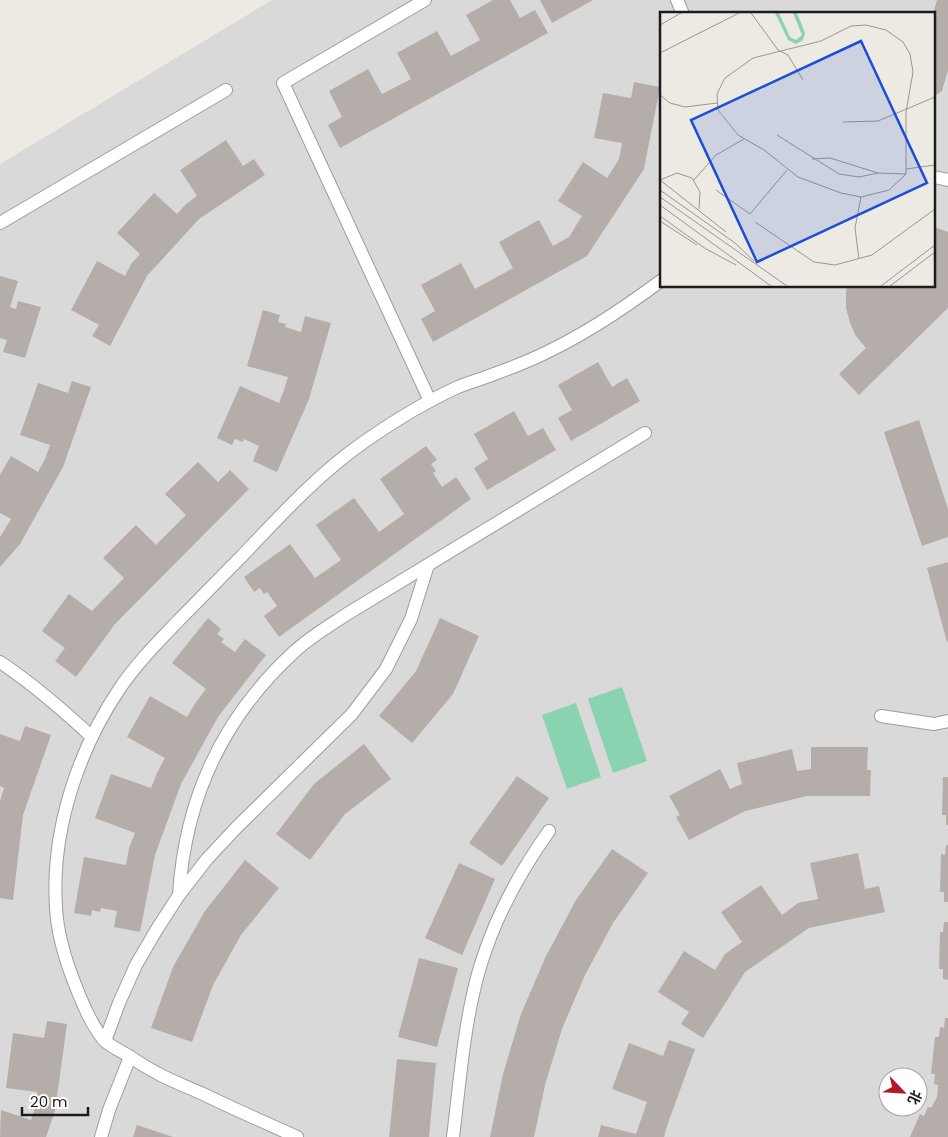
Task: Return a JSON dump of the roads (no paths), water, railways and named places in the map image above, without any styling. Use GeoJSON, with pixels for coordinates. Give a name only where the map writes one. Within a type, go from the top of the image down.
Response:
{"type":"FeatureCollection","features":[{"type":"Feature","properties":{"kind":"lane"},"geometry":{"type":"LineString","coordinates":[[425,0],[283,83],[430,401]]}},
{"type":"Feature","properties":{"kind":"lane"},"geometry":{"type":"LineString","coordinates":[[677,0],[682,12]]}},
{"type":"Feature","properties":{"kind":"lane"},"geometry":{"type":"LineString","coordinates":[[0,223],[226,90]]}},
{"type":"Feature","properties":{"kind":"lane"},"geometry":{"type":"LineString","coordinates":[[297,1137],[159,1074],[104,1041],[80,998],[69,969],[61,939],[56,908],[56,874],[66,808],[76,776],[92,737],[103,715],[141,660],[301,494],[330,468],[392,422],[460,386],[512,367],[562,345],[630,304],[660,282]]}},
{"type":"Feature","properties":{"kind":"lane"},"geometry":{"type":"LineString","coordinates":[[180,895],[186,841],[193,810],[204,779],[234,722],[252,696],[273,673],[321,631],[645,433]]}},
{"type":"Feature","properties":{"kind":"lane"},"geometry":{"type":"LineString","coordinates":[[104,1041],[136,965],[157,929],[207,859],[352,714],[386,669],[411,619],[428,565]]}},
{"type":"Feature","properties":{"kind":"lane"},"geometry":{"type":"LineString","coordinates":[[0,662],[57,704],[92,737]]}},
{"type":"Feature","properties":{"kind":"lane"},"geometry":{"type":"LineString","coordinates":[[881,716],[934,724],[948,721]]}},
{"type":"Feature","properties":{"kind":"lane"},"geometry":{"type":"LineString","coordinates":[[452,1137],[472,997],[480,967],[501,910],[515,882],[549,831]]}},
{"type":"Feature","properties":{"kind":"lane"},"geometry":{"type":"LineString","coordinates":[[101,1137],[109,1110],[130,1056]]}}]}
